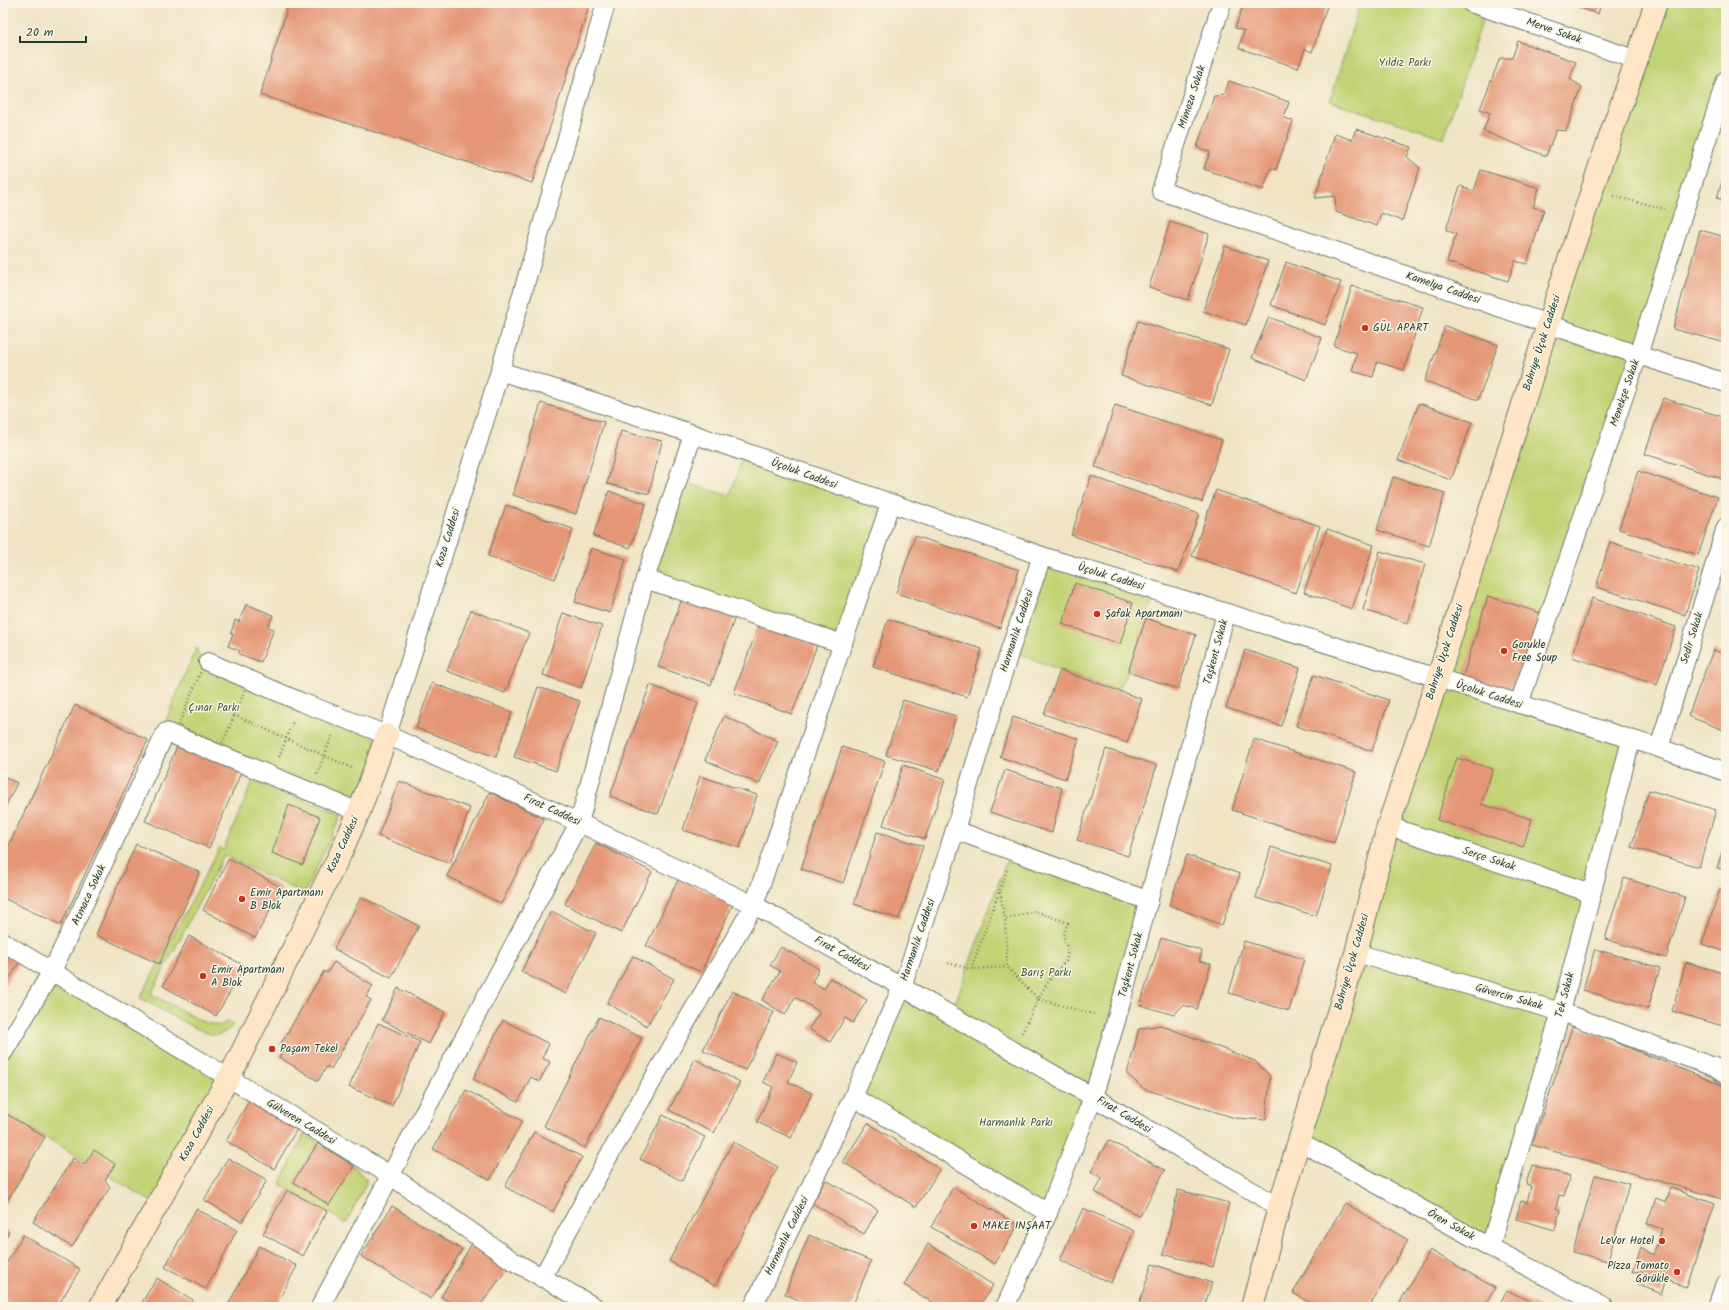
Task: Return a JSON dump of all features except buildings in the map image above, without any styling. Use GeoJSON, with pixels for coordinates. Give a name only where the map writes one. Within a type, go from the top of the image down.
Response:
{"type":"FeatureCollection","features":[{"type":"Feature","properties":{"kind":"main road","name":"Bahriye Üçok Caddesi"},"geometry":{"type":"LineString","coordinates":[[1257,1305],[1279,1207],[1356,952],[1388,826],[1438,678],[1548,324],[1656,3]]}},
{"type":"Feature","properties":{"kind":"main road","name":"Koza Caddesi"},"geometry":{"type":"LineString","coordinates":[[100,1307],[228,1078],[341,852],[359,812],[387,735]]}},
{"type":"Feature","properties":{"kind":"street","name":"Koza Caddesi"},"geometry":{"type":"LineString","coordinates":[[387,735],[500,371],[606,3]]}},
{"type":"Feature","properties":{"kind":"street","name":"Mimoza Sokak"},"geometry":{"type":"LineString","coordinates":[[1161,191],[1222,3]]}},
{"type":"Feature","properties":{"kind":"street","name":"Merve Sokak"},"geometry":{"type":"LineString","coordinates":[[1471,3],[1637,60]]}},
{"type":"Feature","properties":{"kind":"street","name":"Menekşe Sokak"},"geometry":{"type":"LineString","coordinates":[[1519,704],[1638,355],[1726,80]]}},
{"type":"Feature","properties":{"kind":"street","name":"Kamelya Caddesi"},"geometry":{"type":"LineString","coordinates":[[1161,191],[1638,355],[1726,383]]}},
{"type":"Feature","properties":{"kind":"street","name":"Üçoluk Caddesi"},"geometry":{"type":"LineString","coordinates":[[500,371],[692,434],[1042,556],[1438,678],[1659,748],[1726,772]]}},
{"type":"Feature","properties":{"kind":"street"},"geometry":{"type":"LineString","coordinates":[[320,1307],[579,823],[645,579],[692,434]]}},
{"type":"Feature","properties":{"kind":"street"},"geometry":{"type":"LineString","coordinates":[[542,1278],[607,1159],[754,905],[890,504]]}},
{"type":"Feature","properties":{"kind":"street","name":"Sedir Sokak"},"geometry":{"type":"LineString","coordinates":[[1659,748],[1726,527]]}},
{"type":"Feature","properties":{"kind":"street","name":"Harmanlık Caddesi"},"geometry":{"type":"LineString","coordinates":[[753,1307],[853,1097],[902,987],[955,830],[1010,650],[1042,556]]}},
{"type":"Feature","properties":{"kind":"street"},"geometry":{"type":"LineString","coordinates":[[645,579],[843,644]]}},
{"type":"Feature","properties":{"kind":"street","name":"Taşkent Sokak"},"geometry":{"type":"LineString","coordinates":[[1005,1307],[1048,1213],[1093,1097],[1116,1021],[1149,901],[1226,613]]}},
{"type":"Feature","properties":{"kind":"street","name":"Fırat Caddesi"},"geometry":{"type":"LineString","coordinates":[[208,662],[301,702],[387,735],[754,905],[902,987],[1093,1097],[1279,1207]]}},
{"type":"Feature","properties":{"kind":"street","name":"Atmaca Sokak"},"geometry":{"type":"LineString","coordinates":[[3,1053],[52,971],[166,732],[359,812]]}},
{"type":"Feature","properties":{"kind":"street","name":"Tek Sokak"},"geometry":{"type":"LineString","coordinates":[[1490,1247],[1561,1012],[1631,740]]}},
{"type":"Feature","properties":{"kind":"street","name":"Serçe Sokak"},"geometry":{"type":"LineString","coordinates":[[1388,826],[1591,893]]}},
{"type":"Feature","properties":{"kind":"street"},"geometry":{"type":"LineString","coordinates":[[955,830],[1149,901]]}},
{"type":"Feature","properties":{"kind":"street","name":"Gülveren Caddesi"},"geometry":{"type":"LineString","coordinates":[[3,942],[390,1175],[513,1261],[588,1305]]}},
{"type":"Feature","properties":{"kind":"street","name":"Güvercin Sokak"},"geometry":{"type":"LineString","coordinates":[[1356,952],[1561,1012],[1714,1067],[1726,1075]]}},
{"type":"Feature","properties":{"kind":"street"},"geometry":{"type":"LineString","coordinates":[[853,1097],[1048,1213]]}},
{"type":"Feature","properties":{"kind":"street","name":"Ören Sokak"},"geometry":{"type":"LineString","coordinates":[[1299,1141],[1490,1247],[1604,1307]]}},
{"type":"Feature","properties":{"kind":"street"},"geometry":{"type":"LineString","coordinates":[[1718,1307],[1726,1283]]}},
{"type":"Feature","properties":{"kind":"path"},"geometry":{"type":"LineString","coordinates":[[1592,192],[1628,198],[1683,214]]}},
{"type":"Feature","properties":{"kind":"path"},"geometry":{"type":"LineString","coordinates":[[204,664],[248,683],[234,715],[222,745],[178,726],[204,664]]}},
{"type":"Feature","properties":{"kind":"path"},"geometry":{"type":"LineString","coordinates":[[234,715],[372,777]]}},
{"type":"Feature","properties":{"kind":"path"},"geometry":{"type":"LineString","coordinates":[[971,969],[1000,890],[1005,919],[1007,966],[1038,999],[1116,1021]]}},
{"type":"Feature","properties":{"kind":"path"},"geometry":{"type":"LineString","coordinates":[[1005,919],[1035,911],[1068,923],[1064,932],[1063,940],[1067,949],[1066,961],[1055,971],[1038,999],[1013,1051]]}},
{"type":"Feature","properties":{"kind":"path"},"geometry":{"type":"LineString","coordinates":[[948,963],[971,969],[1007,966]]}},
{"type":"Feature","properties":{"kind":"green space","name":"Yıldız Parkı"},"geometry":{"type":"Polygon","coordinates":[[[1360,3],[1488,3],[1444,138],[1330,101],[1360,3]]]}},
{"type":"Feature","properties":{"kind":"green space"},"geometry":{"type":"Polygon","coordinates":[[[1656,3],[1726,3],[1726,80],[1520,704],[1631,740],[1490,1247],[1299,1141],[1656,3]]]}},
{"type":"Feature","properties":{"kind":"green space"},"geometry":{"type":"Polygon","coordinates":[[[744,452],[890,504],[843,644],[645,579],[678,480],[730,496],[744,452]]]}},
{"type":"Feature","properties":{"kind":"green space"},"geometry":{"type":"Polygon","coordinates":[[[1042,556],[1156,591],[1128,672],[1117,690],[1060,670],[1010,650],[1042,556]]]}},
{"type":"Feature","properties":{"kind":"green space","name":"Çınar Parkı"},"geometry":{"type":"Polygon","coordinates":[[[196,648],[202,662],[384,737],[357,807],[163,727],[196,648]]]}},
{"type":"Feature","properties":{"kind":"green space"},"geometry":{"type":"Polygon","coordinates":[[[253,781],[342,814],[304,894],[224,855],[151,994],[203,1022],[220,1026],[229,1021],[233,1025],[225,1032],[215,1035],[209,1034],[189,1025],[140,998],[220,847],[223,851],[253,781]]]}},
{"type":"Feature","properties":{"kind":"green space","name":"Barış Parkı"},"geometry":{"type":"Polygon","coordinates":[[[1009,854],[1141,902],[1090,1089],[953,1009],[1009,854]]]}},
{"type":"Feature","properties":{"kind":"green space"},"geometry":{"type":"Polygon","coordinates":[[[52,971],[228,1078],[157,1205],[3,1111],[3,1053],[52,971]]]}},
{"type":"Feature","properties":{"kind":"green space","name":"Harmanlık Parkı"},"geometry":{"type":"Polygon","coordinates":[[[903,995],[1088,1099],[1045,1206],[858,1096],[903,995]]]}},
{"type":"Feature","properties":{"kind":"green space"},"geometry":{"type":"Polygon","coordinates":[[[304,1134],[354,1166],[367,1181],[346,1224],[327,1211],[280,1185],[304,1134]]]}},
{"type":"Feature","properties":{"kind":"place","name":"GÜL APART"},"geometry":{"type":"Point","coordinates":[1365,328]}},
{"type":"Feature","properties":{"kind":"place","name":"Şafak Apartmanı"},"geometry":{"type":"Point","coordinates":[1097,614]}},
{"type":"Feature","properties":{"kind":"place","name":"Gorukle Free Soup"},"geometry":{"type":"Point","coordinates":[1504,651]}},
{"type":"Feature","properties":{"kind":"place","name":"Emir Apartmanı B Blok"},"geometry":{"type":"Point","coordinates":[242,899]}},
{"type":"Feature","properties":{"kind":"place","name":"Emir Apartmanı A Blok"},"geometry":{"type":"Point","coordinates":[203,976]}},
{"type":"Feature","properties":{"kind":"place","name":"Paşam Tekel"},"geometry":{"type":"Point","coordinates":[272,1049]}},
{"type":"Feature","properties":{"kind":"place","name":"MAKE INŞAAT"},"geometry":{"type":"Point","coordinates":[974,1226]}},
{"type":"Feature","properties":{"kind":"place","name":"LeVor Hotel"},"geometry":{"type":"Point","coordinates":[1662,1241]}},
{"type":"Feature","properties":{"kind":"place","name":"Pizza Tomato Görükle"},"geometry":{"type":"Point","coordinates":[1677,1272]}}]}
